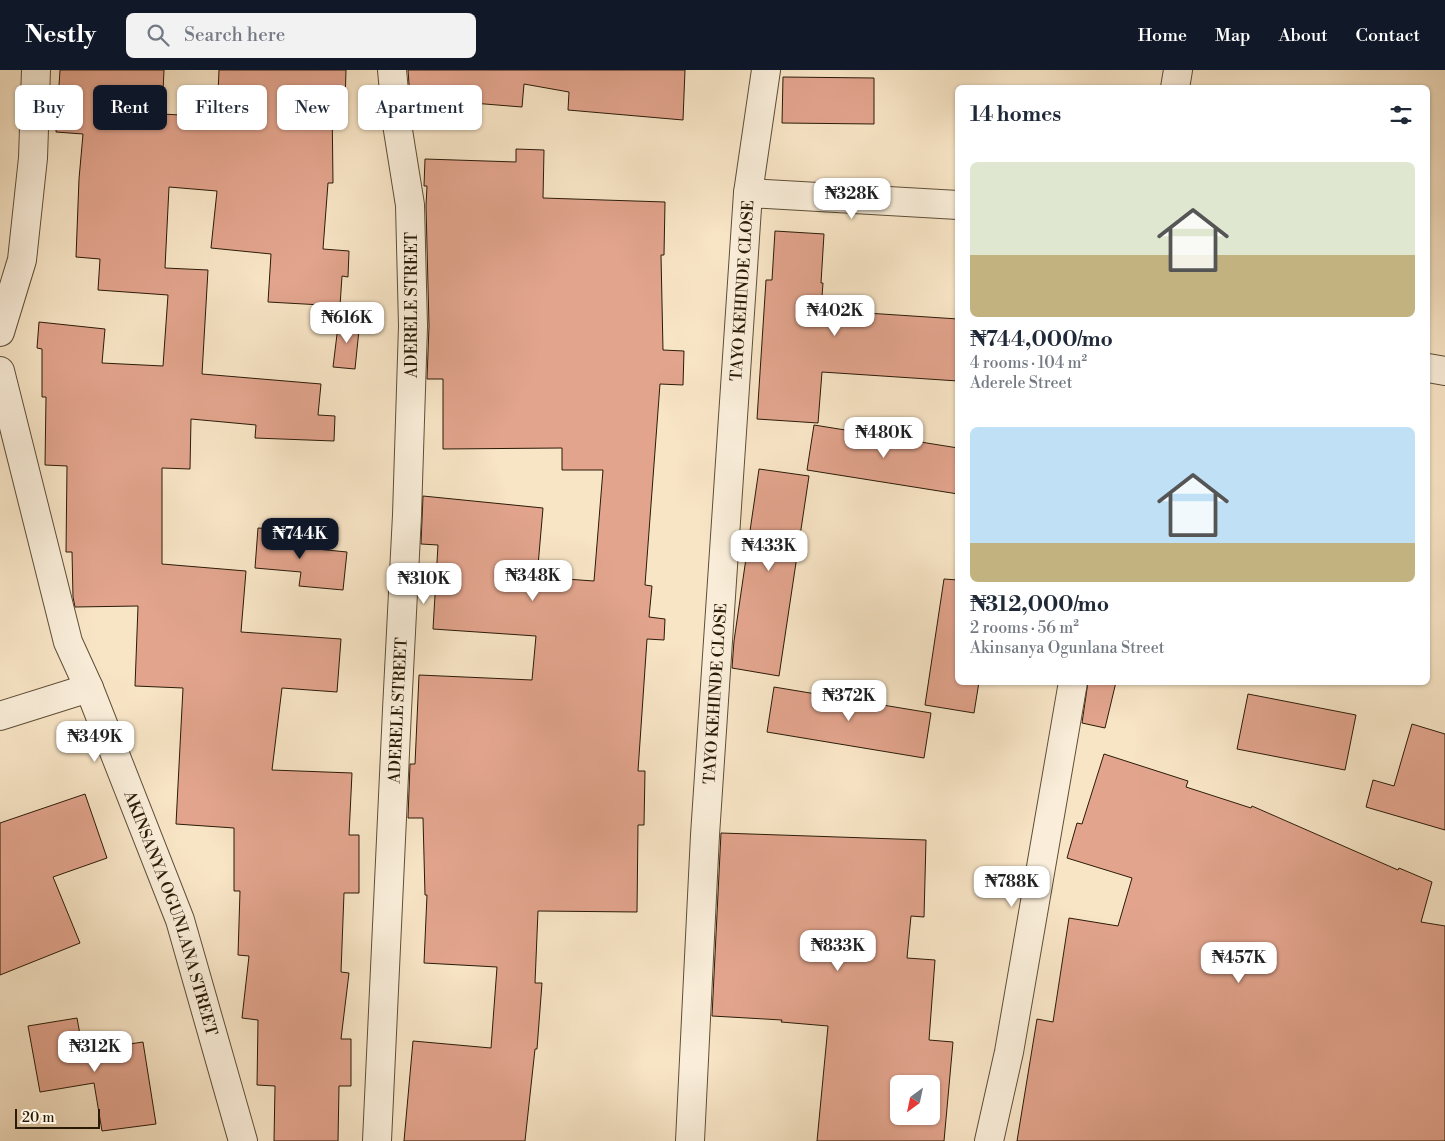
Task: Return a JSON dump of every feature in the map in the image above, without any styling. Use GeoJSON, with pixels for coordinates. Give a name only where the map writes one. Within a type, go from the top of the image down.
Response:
{"type":"FeatureCollection","features":[{"type":"Feature","properties":{"kind":"street"},"geometry":{"type":"LineString","coordinates":[[0,332],[22,260],[34,158],[36,70]]}},
{"type":"Feature","properties":{"kind":"street","name":"ADERELE STREET"},"geometry":{"type":"LineString","coordinates":[[377,1141],[396,710],[407,515],[414,326],[410,206],[397,124],[392,70]]}},
{"type":"Feature","properties":{"kind":"street","name":"TAYO KEHINDE CLOSE"},"geometry":{"type":"LineString","coordinates":[[690,1141],[705,835],[748,193],[766,70]]}},
{"type":"Feature","properties":{"kind":"street"},"geometry":{"type":"LineString","coordinates":[[1176,85],[1178,70]]}},
{"type":"Feature","properties":{"kind":"street"},"geometry":{"type":"LineString","coordinates":[[748,193],[955,205]]}},
{"type":"Feature","properties":{"kind":"street"},"geometry":{"type":"LineString","coordinates":[[1430,368],[1445,371]]}},
{"type":"Feature","properties":{"kind":"street","name":"AKINSANYA OGUNLANA STREET"},"geometry":{"type":"LineString","coordinates":[[0,371],[68,642],[89,688],[180,920],[243,1141]]}},
{"type":"Feature","properties":{"kind":"street"},"geometry":{"type":"LineString","coordinates":[[989,1141],[1009,1052],[1071,685]]}},
{"type":"Feature","properties":{"kind":"street"},"geometry":{"type":"LineString","coordinates":[[0,716],[89,688]]}},
{"type":"Feature","properties":{"kind":"building"},"geometry":{"type":"Polygon","coordinates":[[[60,70],[164,70],[163,85],[93,85],[93,130],[167,130],[167,114],[177,115],[177,130],[267,130],[267,85],[218,85],[219,70],[346,70],[346,85],[277,85],[277,130],[332,130],[333,183],[328,183],[323,249],[349,251],[348,277],[342,276],[340,306],[268,302],[271,254],[211,248],[217,191],[169,187],[165,268],[208,270],[202,374],[321,384],[318,415],[335,416],[334,441],[255,438],[256,425],[191,419],[190,469],[162,468],[162,564],[246,571],[241,632],[341,639],[337,692],[282,688],[272,770],[352,773],[349,835],[359,835],[359,893],[344,893],[341,972],[349,973],[341,1039],[351,1039],[351,1086],[339,1086],[338,1141],[274,1141],[275,1086],[257,1085],[258,1020],[242,1018],[249,956],[238,955],[240,891],[234,891],[234,828],[176,824],[183,688],[135,686],[138,606],[75,607],[72,552],[66,552],[67,466],[45,465],[46,397],[42,397],[42,349],[37,348],[39,322],[105,329],[102,363],[163,366],[168,295],[98,290],[100,259],[76,257],[83,134],[56,132],[56,130],[83,130],[83,85],[59,85],[60,70]]]}},
{"type":"Feature","properties":{"kind":"building"},"geometry":{"type":"Polygon","coordinates":[[[408,70],[685,70],[683,120],[568,110],[569,92],[524,84],[522,107],[482,104],[482,85],[409,85],[408,70]]]}},
{"type":"Feature","properties":{"kind":"building"},"geometry":{"type":"Polygon","coordinates":[[[783,77],[874,78],[874,124],[782,123],[783,77]]]}},
{"type":"Feature","properties":{"kind":"building"},"geometry":{"type":"Polygon","coordinates":[[[516,149],[544,150],[543,198],[665,202],[664,255],[661,255],[663,350],[684,351],[683,385],[660,384],[645,585],[652,586],[649,617],[665,619],[664,640],[647,639],[638,771],[645,771],[644,825],[638,825],[637,912],[538,911],[535,983],[542,983],[537,1049],[535,1049],[525,1141],[404,1141],[413,1041],[491,1048],[497,967],[424,963],[427,895],[425,895],[423,818],[408,818],[410,764],[415,764],[419,675],[532,680],[536,636],[433,629],[438,545],[421,544],[423,496],[543,508],[537,577],[594,581],[603,470],[562,470],[562,448],[443,449],[443,379],[427,379],[429,326],[427,186],[424,186],[425,159],[516,162],[516,149]]]}},
{"type":"Feature","properties":{"kind":"building"},"geometry":{"type":"Polygon","coordinates":[[[775,231],[824,234],[821,310],[955,319],[955,381],[822,372],[818,423],[757,419],[766,280],[772,280],[775,231]]]}},
{"type":"Feature","properties":{"kind":"building"},"geometry":{"type":"Polygon","coordinates":[[[339,318],[360,320],[355,369],[333,367],[339,318]]]}},
{"type":"Feature","properties":{"kind":"building"},"geometry":{"type":"Polygon","coordinates":[[[814,425],[955,448],[955,494],[807,470],[814,425]]]}},
{"type":"Feature","properties":{"kind":"building"},"geometry":{"type":"Polygon","coordinates":[[[759,469],[809,476],[779,676],[732,668],[734,641],[759,469]]]}},
{"type":"Feature","properties":{"kind":"building"},"geometry":{"type":"Polygon","coordinates":[[[258,528],[297,531],[296,547],[347,552],[343,590],[299,586],[301,572],[255,568],[258,528]]]}},
{"type":"Feature","properties":{"kind":"building"},"geometry":{"type":"Polygon","coordinates":[[[944,579],[955,580],[955,685],[979,685],[974,713],[925,705],[944,579]]]}},
{"type":"Feature","properties":{"kind":"building"},"geometry":{"type":"Polygon","coordinates":[[[1088,685],[1115,685],[1105,728],[1082,723],[1088,685]]]}},
{"type":"Feature","properties":{"kind":"building"},"geometry":{"type":"Polygon","coordinates":[[[774,687],[931,713],[924,758],[767,732],[774,687]]]}},
{"type":"Feature","properties":{"kind":"building"},"geometry":{"type":"Polygon","coordinates":[[[1248,694],[1356,715],[1345,770],[1237,749],[1248,694]]]}},
{"type":"Feature","properties":{"kind":"building"},"geometry":{"type":"Polygon","coordinates":[[[1412,724],[1445,734],[1445,830],[1366,807],[1373,780],[1394,786],[1412,724]]]}},
{"type":"Feature","properties":{"kind":"building"},"geometry":{"type":"Polygon","coordinates":[[[1104,754],[1188,781],[1186,787],[1251,808],[1252,806],[1398,870],[1399,868],[1432,882],[1421,922],[1445,926],[1445,1141],[1017,1141],[1037,1019],[1053,1022],[1069,918],[1118,926],[1132,878],[1067,858],[1077,823],[1082,824],[1104,754]]]}},
{"type":"Feature","properties":{"kind":"building"},"geometry":{"type":"Polygon","coordinates":[[[85,794],[107,858],[53,877],[80,943],[0,975],[0,823],[85,794]]]}},
{"type":"Feature","properties":{"kind":"building"},"geometry":{"type":"Polygon","coordinates":[[[721,833],[926,840],[924,917],[911,916],[907,958],[935,960],[929,1040],[953,1042],[944,1141],[817,1141],[828,1026],[781,1022],[782,1020],[712,1016],[721,833]]]}},
{"type":"Feature","properties":{"kind":"building"},"geometry":{"type":"Polygon","coordinates":[[[77,1018],[83,1051],[143,1042],[156,1124],[102,1131],[94,1083],[40,1092],[28,1026],[77,1018]]]}}]}
